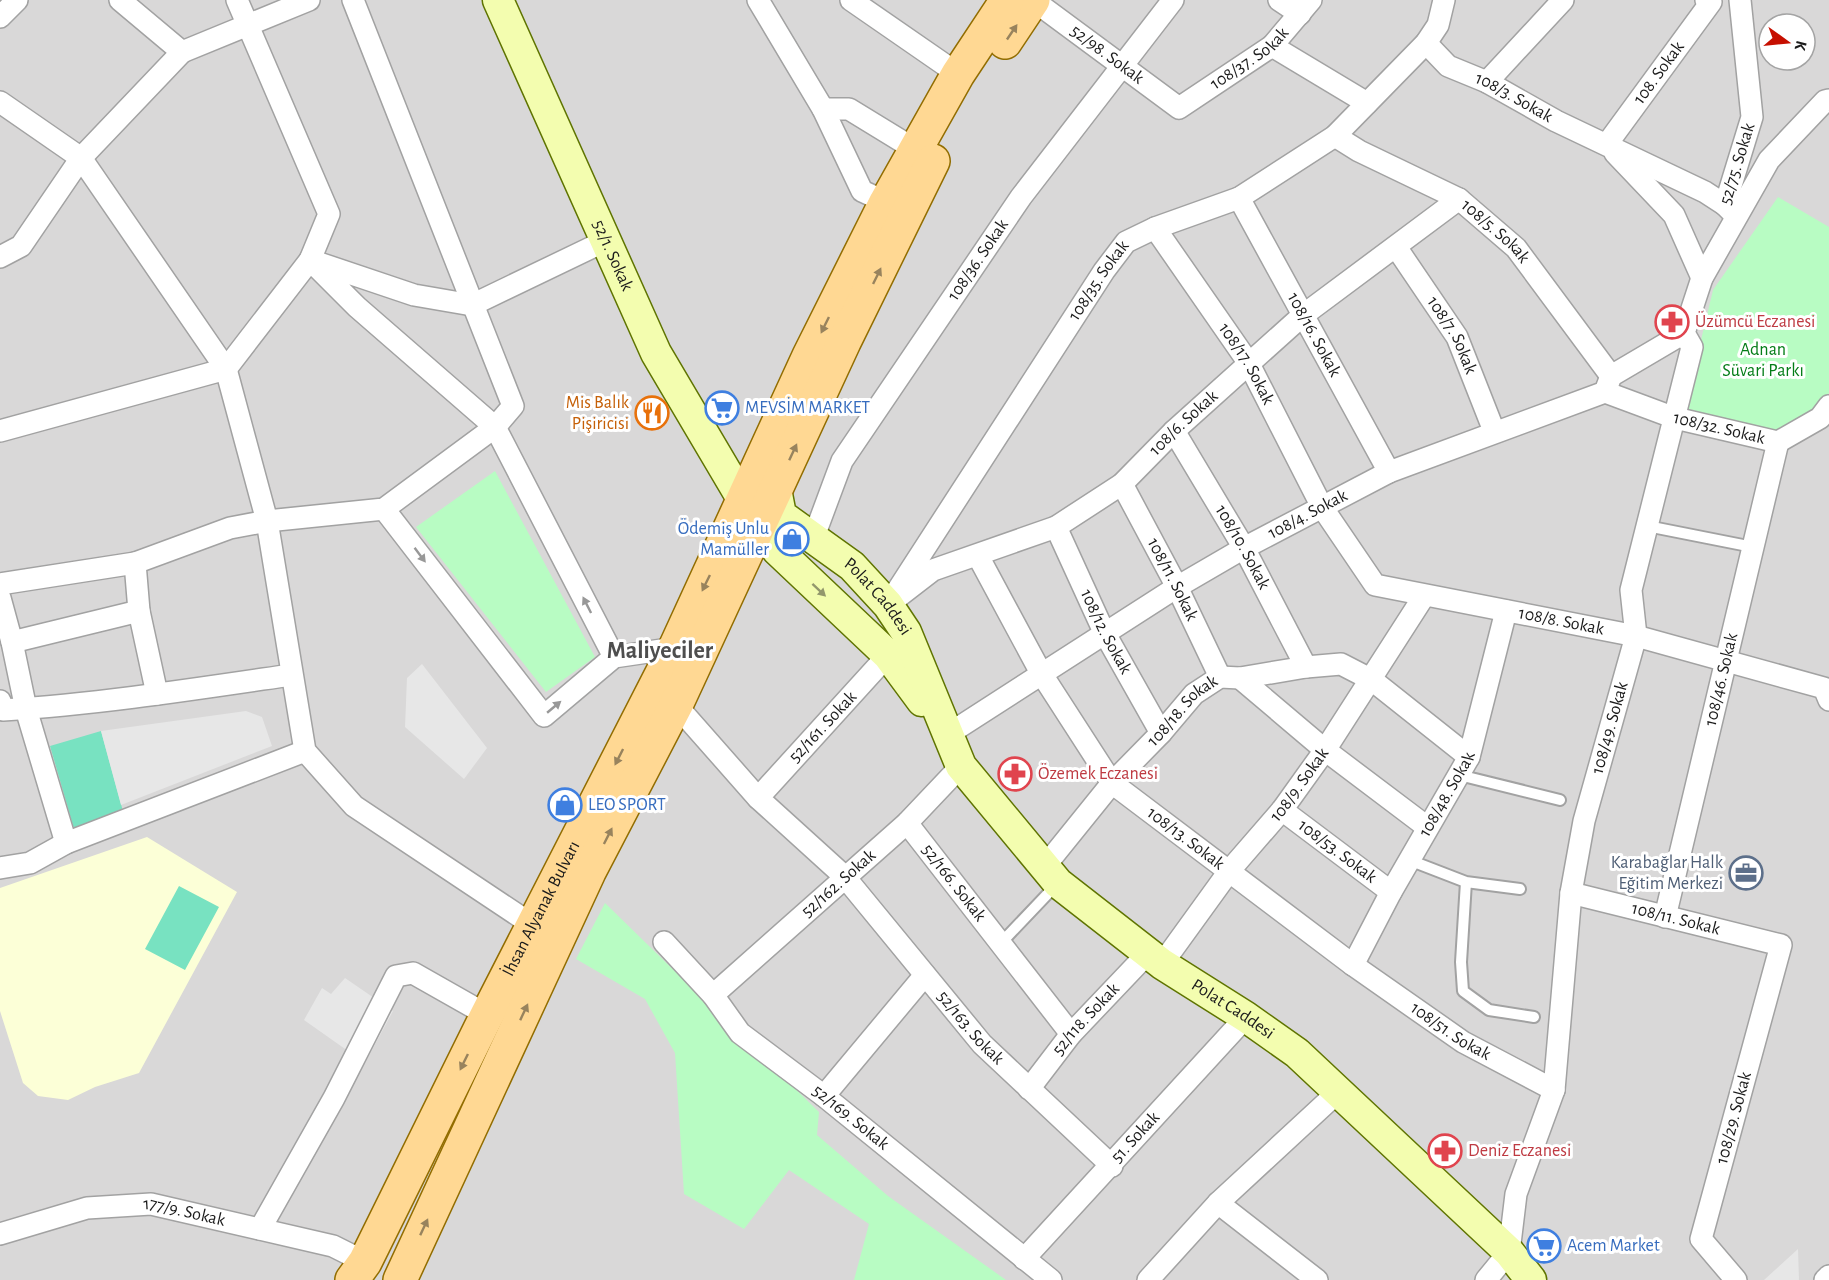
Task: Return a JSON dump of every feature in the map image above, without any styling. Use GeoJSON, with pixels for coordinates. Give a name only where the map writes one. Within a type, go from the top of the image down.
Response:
{"type":"FeatureCollection","features":[{"type":"Feature","properties":{"kind":"main road"},"geometry":{"type":"LineString","coordinates":[[759,521],[767,451],[809,356],[886,202],[958,74],[1007,0]]}},
{"type":"Feature","properties":{"kind":"main road"},"geometry":{"type":"LineString","coordinates":[[759,521],[926,173],[973,90],[1033,0]]}},
{"type":"Feature","properties":{"kind":"main road","name":"52/1. Sokak"},"geometry":{"type":"LineString","coordinates":[[503,2],[604,241],[656,353],[713,450],[759,521]]}},
{"type":"Feature","properties":{"kind":"main road"},"geometry":{"type":"LineString","coordinates":[[713,450],[741,461],[767,451]]}},
{"type":"Feature","properties":{"kind":"main road","name":"Polat Caddesi"},"geometry":{"type":"LineString","coordinates":[[759,521],[813,539],[852,566],[888,605],[906,632],[961,766],[1052,874],[1155,958],[1297,1053],[1509,1252],[1531,1280]]}},
{"type":"Feature","properties":{"kind":"main road","name":"Polat Caddesi"},"geometry":{"type":"LineString","coordinates":[[759,521],[888,655],[947,735]]}},
{"type":"Feature","properties":{"kind":"main road","name":"İhsan Alyanak Bulvarı"},"geometry":{"type":"LineString","coordinates":[[359,1271],[534,926],[759,521]]}},
{"type":"Feature","properties":{"kind":"main road","name":"İhsan Alyanak Bulvarı"},"geometry":{"type":"LineString","coordinates":[[400,1280],[589,872],[676,705],[686,654]]}},
{"type":"Feature","properties":{"kind":"street"},"geometry":{"type":"LineString","coordinates":[[120,0],[182,52]]}},
{"type":"Feature","properties":{"kind":"street"},"geometry":{"type":"LineString","coordinates":[[0,430],[226,369],[310,260],[329,214],[237,0]]}},
{"type":"Feature","properties":{"kind":"street"},"geometry":{"type":"LineString","coordinates":[[0,257],[21,246],[81,158],[182,52],[309,0]]}},
{"type":"Feature","properties":{"kind":"street"},"geometry":{"type":"LineString","coordinates":[[0,584],[135,563],[230,528],[267,521],[384,509],[495,427],[513,406],[353,0]]}},
{"type":"Feature","properties":{"kind":"street"},"geometry":{"type":"LineString","coordinates":[[758,0],[823,109],[862,191],[886,202]]}},
{"type":"Feature","properties":{"kind":"street"},"geometry":{"type":"LineString","coordinates":[[851,0],[958,74]]}},
{"type":"Feature","properties":{"kind":"street","name":"52/98. Sokak"},"geometry":{"type":"LineString","coordinates":[[1033,0],[1179,108]]}},
{"type":"Feature","properties":{"kind":"street","name":"108/36. Sokak"},"geometry":{"type":"LineString","coordinates":[[813,539],[842,461],[1021,197],[1173,0]]}},
{"type":"Feature","properties":{"kind":"street"},"geometry":{"type":"LineString","coordinates":[[1279,0],[1305,7]]}},
{"type":"Feature","properties":{"kind":"street","name":"108/35. Sokak"},"geometry":{"type":"LineString","coordinates":[[888,605],[1104,271],[1126,242],[1155,228],[1239,198],[1335,136],[1426,43],[1438,25],[1444,0]]}},
{"type":"Feature","properties":{"kind":"street"},"geometry":{"type":"LineString","coordinates":[[1487,82],[1563,0]]}},
{"type":"Feature","properties":{"kind":"street","name":"52/75. Sokak"},"geometry":{"type":"LineString","coordinates":[[1731,211],[1752,117],[1740,0]]}},
{"type":"Feature","properties":{"kind":"street","name":"108. Sokak"},"geometry":{"type":"LineString","coordinates":[[1607,144],[1709,1]]}},
{"type":"Feature","properties":{"kind":"street","name":"108/37. Sokak"},"geometry":{"type":"LineString","coordinates":[[1179,108],[1272,46],[1305,7]]}},
{"type":"Feature","properties":{"kind":"street","name":"108/3. Sokak"},"geometry":{"type":"LineString","coordinates":[[1426,43],[1448,66],[1487,82],[1556,121],[1705,192],[1731,211]]}},
{"type":"Feature","properties":{"kind":"street"},"geometry":{"type":"LineString","coordinates":[[1272,46],[1367,103]]}},
{"type":"Feature","properties":{"kind":"street"},"geometry":{"type":"LineString","coordinates":[[1731,211],[1769,160],[1825,101],[1829,100]]}},
{"type":"Feature","properties":{"kind":"street"},"geometry":{"type":"LineString","coordinates":[[0,102],[81,158],[226,369],[267,521],[304,751],[354,806],[534,926]]}},
{"type":"Feature","properties":{"kind":"street"},"geometry":{"type":"LineString","coordinates":[[823,109],[849,109],[916,150]]}},
{"type":"Feature","properties":{"kind":"street","name":"108/5. Sokak"},"geometry":{"type":"LineString","coordinates":[[1335,136],[1359,151],[1459,199],[1516,248],[1608,384]]}},
{"type":"Feature","properties":{"kind":"street","name":"108/3. Sokak"},"geometry":{"type":"LineString","coordinates":[[1607,144],[1674,215],[1701,278]]}},
{"type":"Feature","properties":{"kind":"street","name":"108/16. Sokak"},"geometry":{"type":"LineString","coordinates":[[1239,198],[1389,472]]}},
{"type":"Feature","properties":{"kind":"street","name":"108/6. Sokak"},"geometry":{"type":"LineString","coordinates":[[888,605],[933,570],[1056,527],[1122,484],[1174,431],[1248,362],[1302,316],[1459,199]]}},
{"type":"Feature","properties":{"kind":"street","name":"108/49. Sokak"},"geometry":{"type":"LineString","coordinates":[[1509,1252],[1516,1194],[1554,1090],[1571,893],[1584,821],[1636,636],[1631,591],[1692,347],[1684,333],[1701,278],[1731,211]]}},
{"type":"Feature","properties":{"kind":"street","name":"108/17. Sokak"},"geometry":{"type":"LineString","coordinates":[[1155,228],[1248,362],[1322,507]]}},
{"type":"Feature","properties":{"kind":"street"},"geometry":{"type":"LineString","coordinates":[[310,260],[414,296],[472,304],[604,241]]}},
{"type":"Feature","properties":{"kind":"street","name":"108/7. Sokak"},"geometry":{"type":"LineString","coordinates":[[1396,247],[1457,337],[1494,431]]}},
{"type":"Feature","properties":{"kind":"street"},"geometry":{"type":"LineString","coordinates":[[310,260],[357,307],[495,427],[614,657]]}},
{"type":"Feature","properties":{"kind":"street","name":"108/4. Sokak"},"geometry":{"type":"LineString","coordinates":[[947,735],[1104,632],[1244,548],[1389,472],[1467,445],[1494,431],[1608,384],[1684,333]]}},
{"type":"Feature","properties":{"kind":"street","name":"108/32. Sokak"},"geometry":{"type":"LineString","coordinates":[[1608,384],[1675,418],[1778,442],[1826,416]]}},
{"type":"Feature","properties":{"kind":"street","name":"108/10. Sokak"},"geometry":{"type":"LineString","coordinates":[[1174,431],[1244,548],[1306,667]]}},
{"type":"Feature","properties":{"kind":"street","name":"108/46. Sokak"},"geometry":{"type":"LineString","coordinates":[[1665,917],[1778,442]]}},
{"type":"Feature","properties":{"kind":"street","name":"108/11. Sokak"},"geometry":{"type":"LineString","coordinates":[[1122,484],[1177,587],[1230,678],[1428,827]]}},
{"type":"Feature","properties":{"kind":"street","name":"108/8. Sokak"},"geometry":{"type":"LineString","coordinates":[[1322,507],[1375,585],[1636,636],[1724,662],[1827,687]]}},
{"type":"Feature","properties":{"kind":"street"},"geometry":{"type":"LineString","coordinates":[[384,509],[544,716],[614,657],[686,654]]}},
{"type":"Feature","properties":{"kind":"street","name":"108/12. Sokak"},"geometry":{"type":"LineString","coordinates":[[1056,527],[1104,632],[1161,733]]}},
{"type":"Feature","properties":{"kind":"street","name":"108/13. Sokak"},"geometry":{"type":"LineString","coordinates":[[978,556],[1041,673],[1112,783],[1353,965]]}},
{"type":"Feature","properties":{"kind":"street"},"geometry":{"type":"LineString","coordinates":[[135,563],[139,611],[157,694]]}},
{"type":"Feature","properties":{"kind":"street","name":"108/9. Sokak"},"geometry":{"type":"LineString","coordinates":[[1155,958],[1282,810],[1372,680],[1424,596]]}},
{"type":"Feature","properties":{"kind":"street"},"geometry":{"type":"LineString","coordinates":[[0,598],[26,709],[66,843]]}},
{"type":"Feature","properties":{"kind":"street"},"geometry":{"type":"LineString","coordinates":[[12,642],[139,611]]}},
{"type":"Feature","properties":{"kind":"street","name":"108/48. Sokak"},"geometry":{"type":"LineString","coordinates":[[1353,965],[1391,892],[1464,766],[1506,611]]}},
{"type":"Feature","properties":{"kind":"street","name":"52/161. Sokak"},"geometry":{"type":"LineString","coordinates":[[758,798],[888,655]]}},
{"type":"Feature","properties":{"kind":"street","name":"108/18. Sokak"},"geometry":{"type":"LineString","coordinates":[[1052,874],[1112,783],[1161,733],[1194,694],[1230,678],[1341,664],[1372,680],[1464,766]]}},
{"type":"Feature","properties":{"kind":"street"},"geometry":{"type":"LineString","coordinates":[[1,707],[26,709],[291,675]]}},
{"type":"Feature","properties":{"kind":"street"},"geometry":{"type":"LineString","coordinates":[[676,705],[758,798],[844,876]]}},
{"type":"Feature","properties":{"kind":"street"},"geometry":{"type":"LineString","coordinates":[[0,868],[30,863],[66,843],[304,751]]}},
{"type":"Feature","properties":{"kind":"street","name":"52/162. Sokak"},"geometry":{"type":"LineString","coordinates":[[713,996],[844,876],[907,823],[961,766]]}},
{"type":"Feature","properties":{"kind":"street","name":"108/53. Sokak"},"geometry":{"type":"LineString","coordinates":[[1282,810],[1391,892]]}},
{"type":"Feature","properties":{"kind":"street","name":"52/166. Sokak"},"geometry":{"type":"LineString","coordinates":[[907,823],[1071,1034]]}},
{"type":"Feature","properties":{"kind":"street","name":"52/163. Sokak"},"geometry":{"type":"LineString","coordinates":[[844,876],[982,1044],[1112,1166]]}},
{"type":"Feature","properties":{"kind":"street","name":"108/11. Sokak"},"geometry":{"type":"LineString","coordinates":[[1571,893],[1781,945]]}},
{"type":"Feature","properties":{"kind":"street","name":"52/169. Sokak"},"geometry":{"type":"LineString","coordinates":[[664,942],[713,996],[740,1033],[824,1096],[1051,1280]]}},
{"type":"Feature","properties":{"kind":"street","name":"108/29. Sokak"},"geometry":{"type":"LineString","coordinates":[[1736,1280],[1701,1239],[1781,945]]}},
{"type":"Feature","properties":{"kind":"street","name":"52/118. Sokak"},"geometry":{"type":"LineString","coordinates":[[1029,1089],[1071,1034],[1155,958]]}},
{"type":"Feature","properties":{"kind":"street","name":"108/51. Sokak"},"geometry":{"type":"LineString","coordinates":[[1353,965],[1463,1042],[1554,1090]]}},
{"type":"Feature","properties":{"kind":"street"},"geometry":{"type":"LineString","coordinates":[[260,1229],[334,1098],[390,983],[396,976],[413,973],[487,1015]]}},
{"type":"Feature","properties":{"kind":"street"},"geometry":{"type":"LineString","coordinates":[[824,1096],[925,975]]}},
{"type":"Feature","properties":{"kind":"street","name":"51. Sokak"},"geometry":{"type":"LineString","coordinates":[[1024,1259],[1112,1166],[1246,1017]]}},
{"type":"Feature","properties":{"kind":"street"},"geometry":{"type":"LineString","coordinates":[[1148,1280],[1218,1203],[1338,1092]]}},
{"type":"Feature","properties":{"kind":"street"},"geometry":{"type":"LineString","coordinates":[[1218,1203],[1317,1280]]}},
{"type":"Feature","properties":{"kind":"street","name":"177/9. Sokak"},"geometry":{"type":"LineString","coordinates":[[0,1234],[87,1208],[151,1204],[333,1246],[359,1271]]}},
{"type":"Feature","properties":{"kind":"street"},"geometry":{"type":"LineString","coordinates":[[1486,1280],[1509,1252]]}},
{"type":"Feature","properties":{"kind":"street"},"geometry":{"type":"LineString","coordinates":[[1825,1280],[1829,1276]]}},
{"type":"Feature","properties":{"kind":"lane"},"geometry":{"type":"LineString","coordinates":[[1647,526],[1753,547]]}},
{"type":"Feature","properties":{"kind":"lane"},"geometry":{"type":"LineString","coordinates":[[1464,766],[1560,800]]}},
{"type":"Feature","properties":{"kind":"lane"},"geometry":{"type":"LineString","coordinates":[[1409,860],[1466,882],[1520,889]]}},
{"type":"Feature","properties":{"kind":"lane"},"geometry":{"type":"LineString","coordinates":[[1000,944],[1052,874]]}},
{"type":"Feature","properties":{"kind":"lane"},"geometry":{"type":"LineString","coordinates":[[1466,882],[1461,962],[1463,991],[1489,1010],[1534,1017]]}},
{"type":"Feature","properties":{"kind":"shaded area"},"geometry":{"type":"Polygon","coordinates":[[[0,0],[1829,0],[1829,1280],[0,1280],[0,0]]]}},
{"type":"Feature","properties":{"kind":"shaded area"},"geometry":{"type":"Polygon","coordinates":[[[422,664],[487,748],[464,779],[405,727],[407,678],[422,664]]]}},
{"type":"Feature","properties":{"kind":"shaded area"},"geometry":{"type":"Polygon","coordinates":[[[246,711],[262,717],[272,746],[121,805],[101,731],[246,711]]]}},
{"type":"Feature","properties":{"kind":"shaded area"},"geometry":{"type":"Polygon","coordinates":[[[147,837],[237,892],[139,1073],[95,1087],[68,1100],[38,1096],[23,1083],[0,1011],[0,888],[147,837]]]}},
{"type":"Feature","properties":{"kind":"shaded area"},"geometry":{"type":"Polygon","coordinates":[[[345,978],[393,1011],[365,1063],[304,1020],[322,988],[331,994],[345,978]]]}},
{"type":"Feature","properties":{"kind":"shaded area"},"geometry":{"type":"Polygon","coordinates":[[[1798,1249],[1799,1280],[1764,1280],[1798,1249]]]}},
{"type":"Feature","properties":{"kind":"green space","name":"Adnan Süvari Parkı"},"geometry":{"type":"Polygon","coordinates":[[[1778,197],[1829,227],[1829,393],[1815,412],[1778,431],[1684,411],[1713,290],[1778,197]]]}},
{"type":"Feature","properties":{"kind":"green space"},"geometry":{"type":"Polygon","coordinates":[[[495,471],[595,657],[546,692],[416,527],[495,471]]]}},
{"type":"Feature","properties":{"kind":"green space"},"geometry":{"type":"Polygon","coordinates":[[[101,731],[124,815],[74,829],[50,746],[101,731]]]}},
{"type":"Feature","properties":{"kind":"green space"},"geometry":{"type":"Polygon","coordinates":[[[179,886],[219,907],[185,970],[145,949],[179,886]]]}},
{"type":"Feature","properties":{"kind":"green space"},"geometry":{"type":"Polygon","coordinates":[[[605,903],[819,1112],[817,1135],[888,1196],[1006,1280],[854,1280],[869,1224],[789,1170],[744,1229],[684,1194],[675,1053],[645,999],[576,959],[605,903]]]}},
{"type":"Feature","properties":{"kind":"place","name":"Üzümcü Eczanesi"},"geometry":{"type":"Point","coordinates":[1672,322]}},
{"type":"Feature","properties":{"kind":"place","name":"MEVSİM MARKET"},"geometry":{"type":"Point","coordinates":[722,408]}},
{"type":"Feature","properties":{"kind":"place","name":"Mis Balık Pişiricisi"},"geometry":{"type":"Point","coordinates":[652,413]}},
{"type":"Feature","properties":{"kind":"place","name":"Ödemiş Unlu Mamüller"},"geometry":{"type":"Point","coordinates":[792,539]}},
{"type":"Feature","properties":{"kind":"place","name":"Özemek Eczanesi"},"geometry":{"type":"Point","coordinates":[1015,774]}},
{"type":"Feature","properties":{"kind":"place","name":"LEO SPORT"},"geometry":{"type":"Point","coordinates":[565,805]}},
{"type":"Feature","properties":{"kind":"place","name":"Karabağlar Halk Eğitim Merkezi"},"geometry":{"type":"Point","coordinates":[1746,873]}},
{"type":"Feature","properties":{"kind":"place","name":"Deniz Eczanesi"},"geometry":{"type":"Point","coordinates":[1445,1151]}},
{"type":"Feature","properties":{"kind":"place","name":"Acem Market"},"geometry":{"type":"Point","coordinates":[1544,1246]}},
{"type":"Feature","properties":{"kind":"district","name":"Maliyeciler"},"geometry":{"type":"Point","coordinates":[660,651]}}]}
